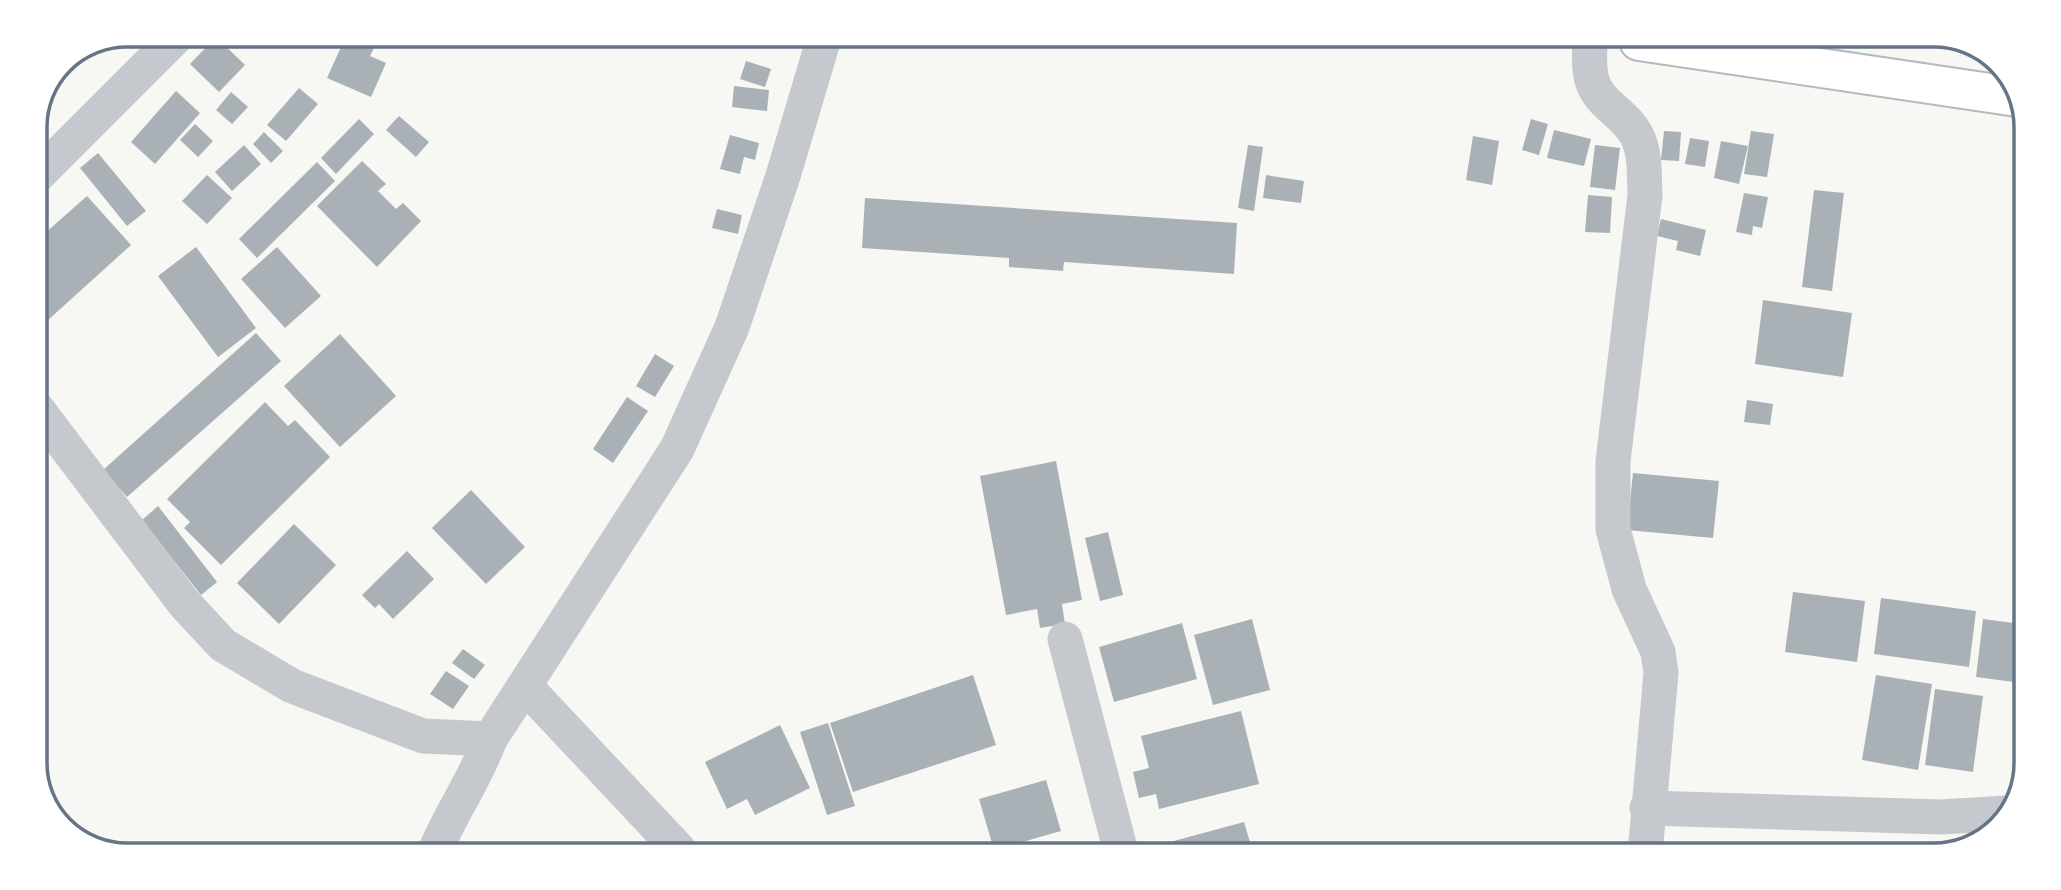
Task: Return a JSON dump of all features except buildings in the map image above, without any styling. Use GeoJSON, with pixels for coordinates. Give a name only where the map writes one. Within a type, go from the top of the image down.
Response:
{"type":"FeatureCollection","features":[{"type":"Feature","properties":{"kind":"main road"},"geometry":{"type":"LineString","coordinates":[[1687,47],[2008,96]]}},
{"type":"Feature","properties":{"kind":"street"},"geometry":{"type":"LineString","coordinates":[[47,166],[166,47]]}},
{"type":"Feature","properties":{"kind":"street"},"geometry":{"type":"LineString","coordinates":[[438,843],[449,817],[481,765],[490,739],[677,449],[732,327],[783,176],[821,47]]}},
{"type":"Feature","properties":{"kind":"street"},"geometry":{"type":"LineString","coordinates":[[1590,47],[1589,71],[1592,87],[1605,103],[1629,123],[1638,138],[1643,155],[1645,195],[1613,461],[1612,529],[1629,589],[1658,652],[1661,673],[1645,843]]}},
{"type":"Feature","properties":{"kind":"street"},"geometry":{"type":"LineString","coordinates":[[47,422],[184,603],[223,645],[292,686],[423,736],[490,739]]}},
{"type":"Feature","properties":{"kind":"street"},"geometry":{"type":"LineString","coordinates":[[1065,639],[1119,843]]}},
{"type":"Feature","properties":{"kind":"street"},"geometry":{"type":"LineString","coordinates":[[525,686],[672,843]]}},
{"type":"Feature","properties":{"kind":"street"},"geometry":{"type":"LineString","coordinates":[[1647,808],[1941,817],[1996,814]]}}]}
